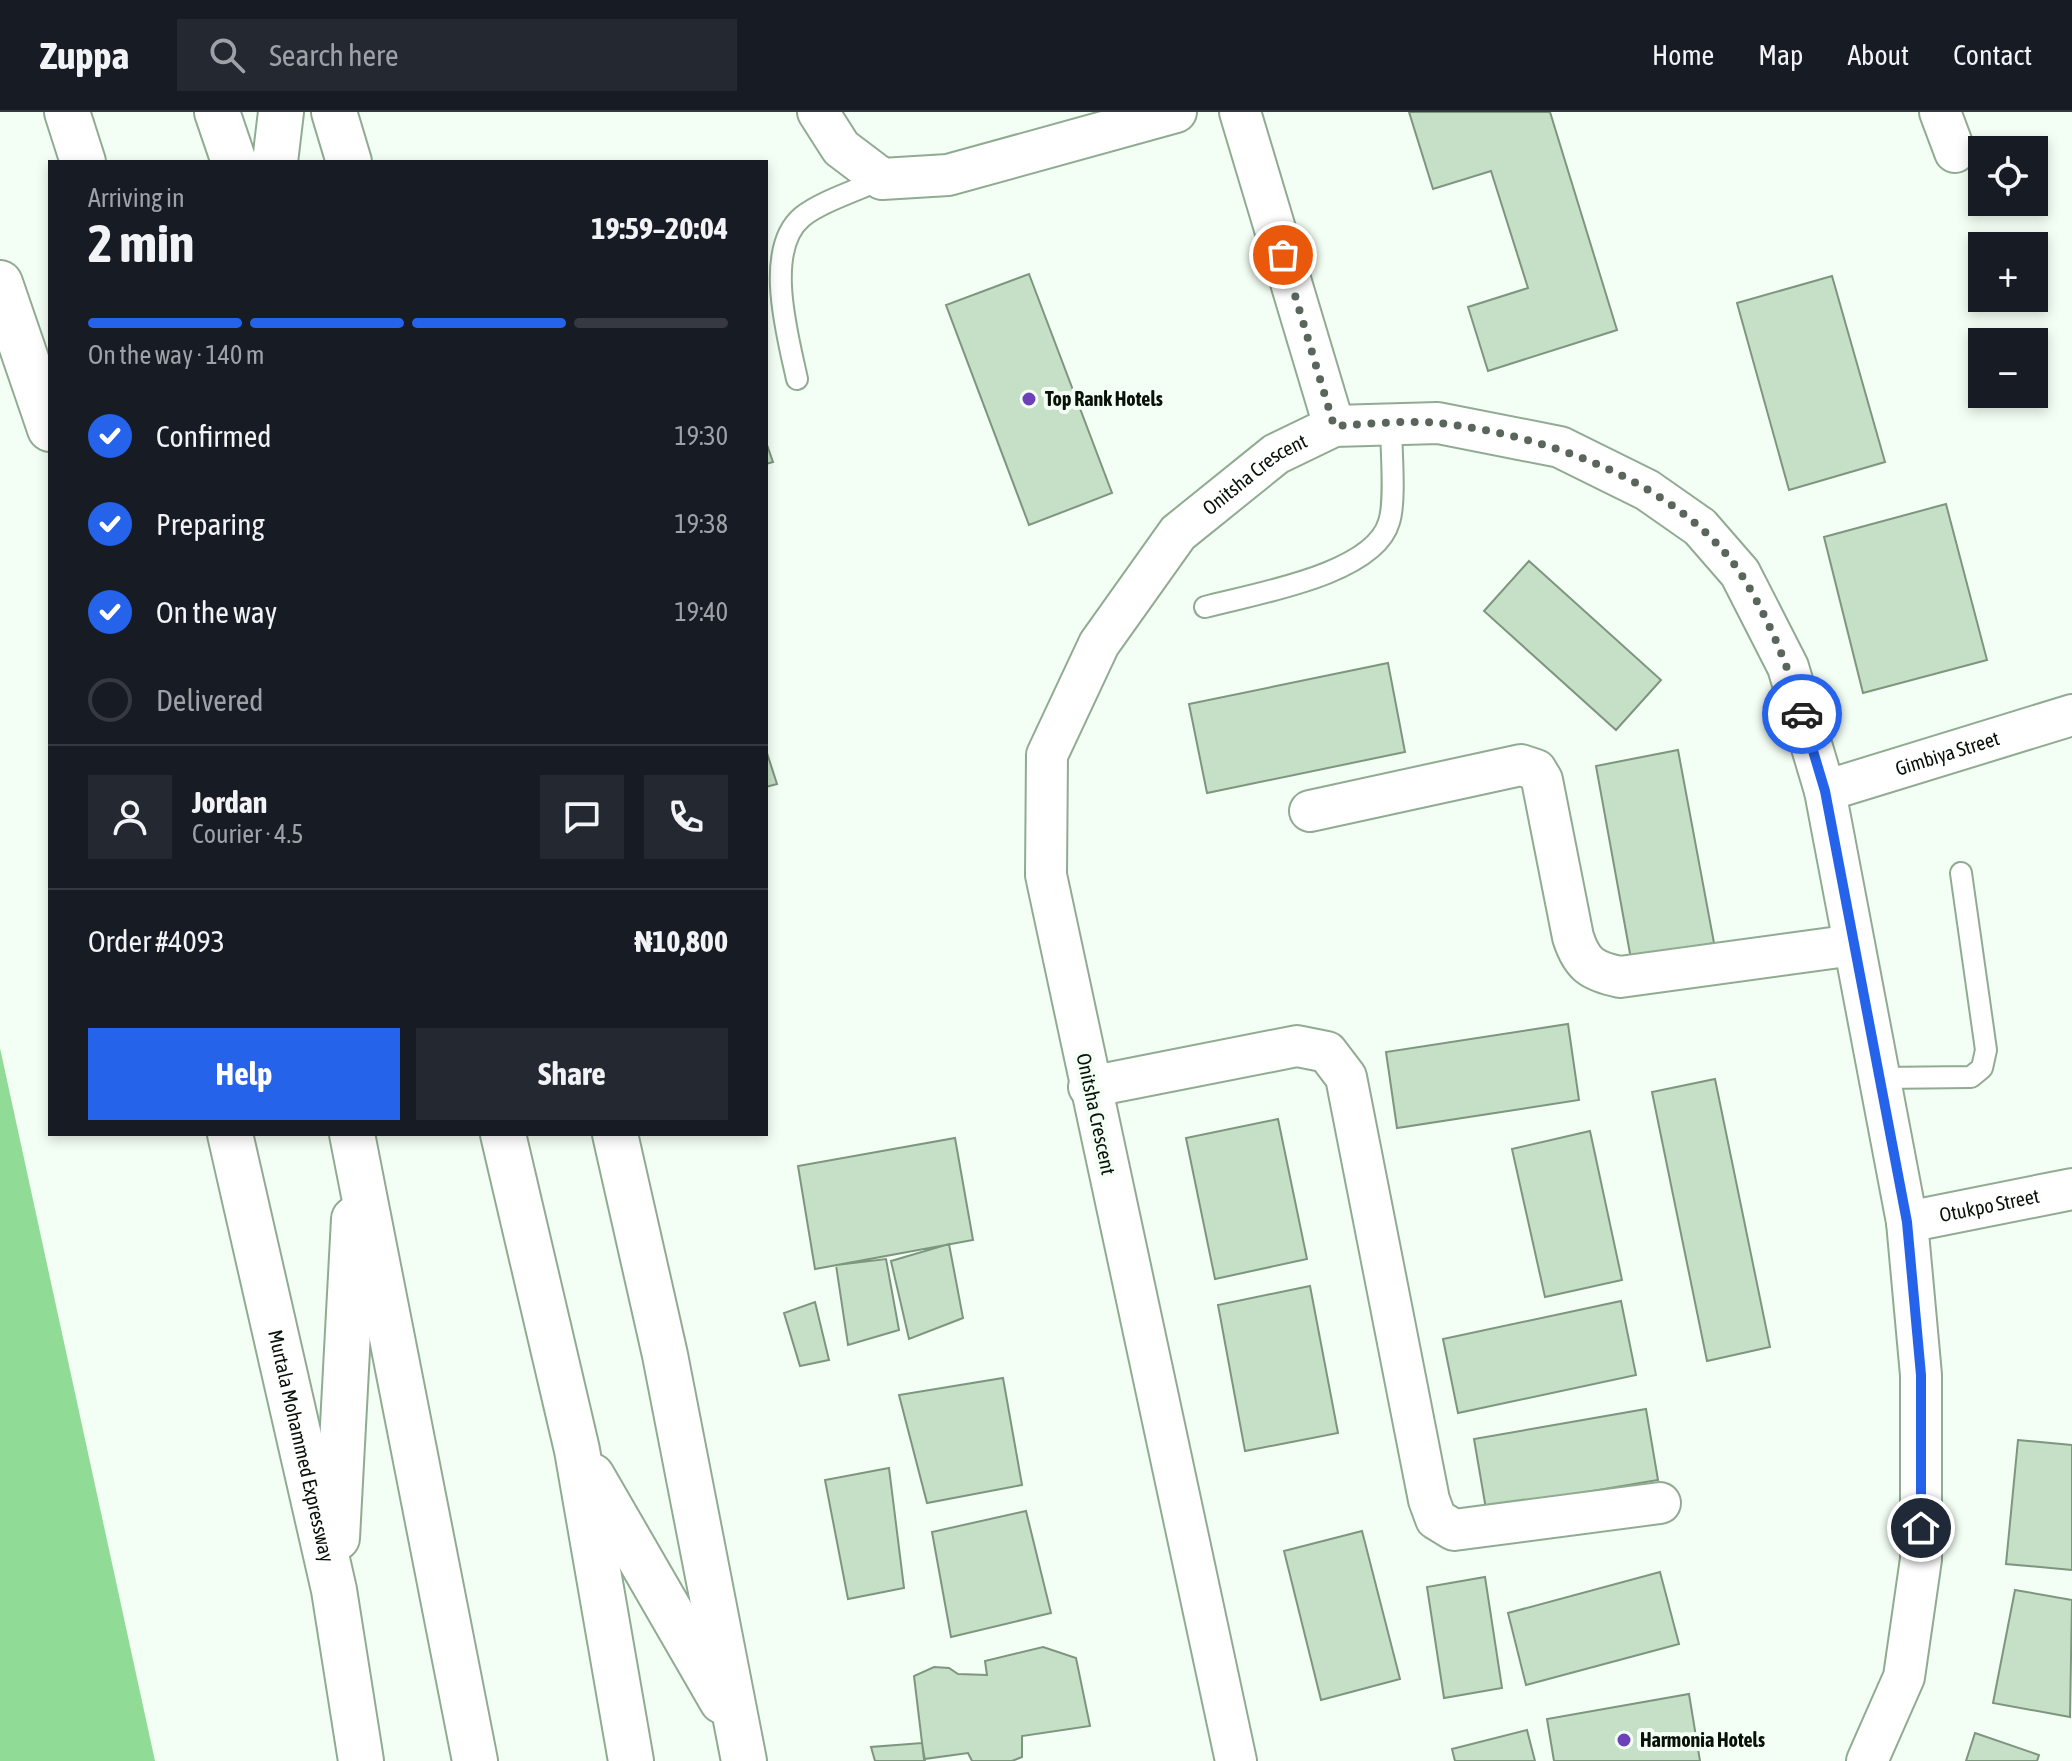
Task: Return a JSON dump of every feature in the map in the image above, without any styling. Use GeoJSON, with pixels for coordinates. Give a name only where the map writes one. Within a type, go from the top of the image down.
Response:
{"type":"FeatureCollection","features":[{"type":"Feature","properties":{"kind":"highway"},"geometry":{"type":"LineString","coordinates":[[67,112],[82,160]]}},
{"type":"Feature","properties":{"kind":"highway"},"geometry":{"type":"LineString","coordinates":[[217,112],[233,160]]}},
{"type":"Feature","properties":{"kind":"highway"},"geometry":{"type":"LineString","coordinates":[[275,160],[281,112]]}},
{"type":"Feature","properties":{"kind":"highway"},"geometry":{"type":"LineString","coordinates":[[334,112],[348,160]]}},
{"type":"Feature","properties":{"kind":"highway"},"geometry":{"type":"LineString","coordinates":[[0,283],[48,423]]}},
{"type":"Feature","properties":{"kind":"highway","name":"Murtala Mohammed Expressway"},"geometry":{"type":"LineString","coordinates":[[230,1136],[334,1590],[361,1761]]}},
{"type":"Feature","properties":{"kind":"highway"},"geometry":{"type":"LineString","coordinates":[[503,1136],[577,1450],[631,1761]]}},
{"type":"Feature","properties":{"kind":"highway"},"geometry":{"type":"LineString","coordinates":[[615,1136],[665,1355],[741,1746]]}},
{"type":"Feature","properties":{"kind":"highway"},"geometry":{"type":"LineString","coordinates":[[334,1590],[355,1144]]}},
{"type":"Feature","properties":{"kind":"highway"},"geometry":{"type":"LineString","coordinates":[[355,1144],[475,1761]]}},
{"type":"Feature","properties":{"kind":"highway"},"geometry":{"type":"LineString","coordinates":[[577,1450],[741,1746]]}},
{"type":"Feature","properties":{"kind":"street"},"geometry":{"type":"LineString","coordinates":[[818,112],[841,148],[882,179],[948,175],[1176,112]]}},
{"type":"Feature","properties":{"kind":"street"},"geometry":{"type":"LineString","coordinates":[[1240,112],[1334,426]]}},
{"type":"Feature","properties":{"kind":"street"},"geometry":{"type":"LineString","coordinates":[[1940,112],[1955,152]]}},
{"type":"Feature","properties":{"kind":"street","name":"Onitsha Crescent"},"geometry":{"type":"LineString","coordinates":[[1236,1761],[1089,1087],[1046,875],[1047,755],[1099,644],[1178,533],[1276,454],[1334,426],[1438,423],[1560,447],[1647,490],[1700,527],[1740,573],[1788,667],[1825,791],[1880,1078],[1907,1222],[1921,1375],[1921,1559],[1904,1677],[1867,1761]]}},
{"type":"Feature","properties":{"kind":"street","name":"Gimbiya Street"},"geometry":{"type":"LineString","coordinates":[[1825,791],[2072,715]]}},
{"type":"Feature","properties":{"kind":"street"},"geometry":{"type":"LineString","coordinates":[[1310,811],[1521,765],[1536,770],[1542,780],[1573,937],[1580,960],[1596,972],[1620,977],[1854,945]]}},
{"type":"Feature","properties":{"kind":"street"},"geometry":{"type":"LineString","coordinates":[[1089,1087],[1297,1046],[1327,1052],[1346,1077],[1429,1500],[1436,1519],[1454,1530],[1660,1503]]}},
{"type":"Feature","properties":{"kind":"street","name":"Otukpo Street"},"geometry":{"type":"LineString","coordinates":[[1907,1222],[2072,1189]]}},
{"type":"Feature","properties":{"kind":"lane"},"geometry":{"type":"LineString","coordinates":[[797,379],[783,312],[781,268],[786,246],[802,217],[882,179]]}},
{"type":"Feature","properties":{"kind":"lane"},"geometry":{"type":"LineString","coordinates":[[1205,607],[1345,566],[1379,543],[1390,521],[1391,424]]}},
{"type":"Feature","properties":{"kind":"lane"},"geometry":{"type":"LineString","coordinates":[[1880,1078],[1971,1077],[1982,1068],[1986,1050],[1961,873]]}},
{"type":"Feature","properties":{"kind":"green space"},"geometry":{"type":"Polygon","coordinates":[[[0,1048],[155,1761],[0,1761],[0,1048]]]}},
{"type":"Feature","properties":{"kind":"building"},"geometry":{"type":"Polygon","coordinates":[[[1409,112],[1550,112],[1617,330],[1488,371],[1468,307],[1528,288],[1491,171],[1433,189],[1409,112]]]}},
{"type":"Feature","properties":{"kind":"building","name":"Top Rank Hotels"},"geometry":{"type":"Polygon","coordinates":[[[1029,274],[1112,493],[1029,525],[946,305],[1029,274]]]}},
{"type":"Feature","properties":{"kind":"building"},"geometry":{"type":"Polygon","coordinates":[[[1832,276],[1885,462],[1789,490],[1737,303],[1832,276]]]}},
{"type":"Feature","properties":{"kind":"building"},"geometry":{"type":"Polygon","coordinates":[[[1946,504],[1987,660],[1863,693],[1824,537],[1946,504]]]}},
{"type":"Feature","properties":{"kind":"building"},"geometry":{"type":"Polygon","coordinates":[[[1529,561],[1661,680],[1616,730],[1484,611],[1529,561]]]}},
{"type":"Feature","properties":{"kind":"building"},"geometry":{"type":"Polygon","coordinates":[[[1388,663],[1405,752],[1207,793],[1189,704],[1388,663]]]}},
{"type":"Feature","properties":{"kind":"building"},"geometry":{"type":"Polygon","coordinates":[[[1678,750],[1714,943],[1631,959],[1596,766],[1678,750]]]}},
{"type":"Feature","properties":{"kind":"building"},"geometry":{"type":"Polygon","coordinates":[[[768,756],[777,784],[768,786],[768,756]]]}},
{"type":"Feature","properties":{"kind":"building"},"geometry":{"type":"Polygon","coordinates":[[[1568,1024],[1579,1100],[1397,1128],[1386,1052],[1568,1024]]]}},
{"type":"Feature","properties":{"kind":"building"},"geometry":{"type":"Polygon","coordinates":[[[1715,1079],[1770,1347],[1707,1361],[1652,1092],[1715,1079]]]}},
{"type":"Feature","properties":{"kind":"building"},"geometry":{"type":"Polygon","coordinates":[[[1278,1119],[1307,1259],[1215,1279],[1186,1138],[1278,1119]]]}},
{"type":"Feature","properties":{"kind":"building"},"geometry":{"type":"Polygon","coordinates":[[[1590,1131],[1622,1280],[1545,1297],[1512,1149],[1590,1131]]]}},
{"type":"Feature","properties":{"kind":"building"},"geometry":{"type":"Polygon","coordinates":[[[955,1138],[973,1240],[815,1269],[798,1166],[955,1138]]]}},
{"type":"Feature","properties":{"kind":"building"},"geometry":{"type":"Polygon","coordinates":[[[949,1244],[963,1318],[909,1339],[891,1261],[949,1244]]]}},
{"type":"Feature","properties":{"kind":"building"},"geometry":{"type":"Polygon","coordinates":[[[886,1259],[899,1330],[848,1345],[836,1265],[886,1259]]]}},
{"type":"Feature","properties":{"kind":"building"},"geometry":{"type":"Polygon","coordinates":[[[1310,1286],[1338,1433],[1245,1451],[1218,1305],[1310,1286]]]}},
{"type":"Feature","properties":{"kind":"building"},"geometry":{"type":"Polygon","coordinates":[[[1621,1301],[1636,1375],[1458,1413],[1443,1339],[1621,1301]]]}},
{"type":"Feature","properties":{"kind":"building"},"geometry":{"type":"Polygon","coordinates":[[[815,1302],[829,1360],[800,1366],[784,1313],[815,1302]]]}},
{"type":"Feature","properties":{"kind":"building"},"geometry":{"type":"Polygon","coordinates":[[[1003,1378],[1022,1485],[927,1503],[899,1395],[1003,1378]]]}},
{"type":"Feature","properties":{"kind":"building"},"geometry":{"type":"Polygon","coordinates":[[[1646,1409],[1658,1480],[1486,1509],[1474,1439],[1646,1409]]]}},
{"type":"Feature","properties":{"kind":"building"},"geometry":{"type":"Polygon","coordinates":[[[2018,1440],[2072,1445],[2072,1570],[2006,1564],[2018,1440]]]}},
{"type":"Feature","properties":{"kind":"building"},"geometry":{"type":"Polygon","coordinates":[[[889,1468],[904,1588],[848,1599],[825,1480],[889,1468]]]}},
{"type":"Feature","properties":{"kind":"building"},"geometry":{"type":"Polygon","coordinates":[[[1026,1511],[1051,1613],[951,1637],[932,1532],[1026,1511]]]}},
{"type":"Feature","properties":{"kind":"building"},"geometry":{"type":"Polygon","coordinates":[[[1362,1531],[1400,1679],[1321,1700],[1284,1551],[1362,1531]]]}},
{"type":"Feature","properties":{"kind":"building"},"geometry":{"type":"Polygon","coordinates":[[[1660,1572],[1679,1644],[1526,1685],[1508,1613],[1660,1572]]]}},
{"type":"Feature","properties":{"kind":"building"},"geometry":{"type":"Polygon","coordinates":[[[1485,1577],[1502,1688],[1444,1698],[1427,1587],[1485,1577]]]}},
{"type":"Feature","properties":{"kind":"building"},"geometry":{"type":"Polygon","coordinates":[[[2015,1590],[2072,1600],[2070,1717],[1993,1703],[2015,1590]]]}},
{"type":"Feature","properties":{"kind":"building"},"geometry":{"type":"Polygon","coordinates":[[[1043,1647],[1076,1658],[1090,1726],[1022,1736],[1022,1757],[1012,1761],[972,1761],[968,1753],[924,1759],[914,1676],[934,1667],[949,1668],[958,1674],[987,1675],[985,1661],[1043,1647]]]}},
{"type":"Feature","properties":{"kind":"building","name":"Harmonia Hotels"},"geometry":{"type":"Polygon","coordinates":[[[1689,1694],[1700,1761],[1554,1761],[1547,1719],[1689,1694]]]}},
{"type":"Feature","properties":{"kind":"building"},"geometry":{"type":"Polygon","coordinates":[[[1527,1730],[1535,1761],[1455,1761],[1452,1749],[1527,1730]]]}},
{"type":"Feature","properties":{"kind":"building"},"geometry":{"type":"Polygon","coordinates":[[[1975,1733],[2039,1755],[2037,1761],[1966,1761],[1975,1733]]]}},
{"type":"Feature","properties":{"kind":"building"},"geometry":{"type":"Polygon","coordinates":[[[922,1743],[925,1761],[875,1761],[871,1747],[922,1743]]]}},
{"type":"Feature","properties":{"kind":"way so far"},"geometry":{"type":"LineString","coordinates":[[1283,255],[1334,426],[1438,423],[1560,447],[1647,490],[1700,527],[1740,573],[1788,667],[1802,714]]}},
{"type":"Feature","properties":{"kind":"place","name":"Top Rank Hotels"},"geometry":{"type":"Point","coordinates":[1029,399]}},
{"type":"Feature","properties":{"kind":"place","name":"Harmonia Hotels"},"geometry":{"type":"Point","coordinates":[1624,1740]}},
{"type":"Feature","properties":{"kind":"route"},"geometry":{"type":"LineString","coordinates":[[1802,714],[1825,791],[1907,1222],[1921,1375],[1921,1528]]}}]}
